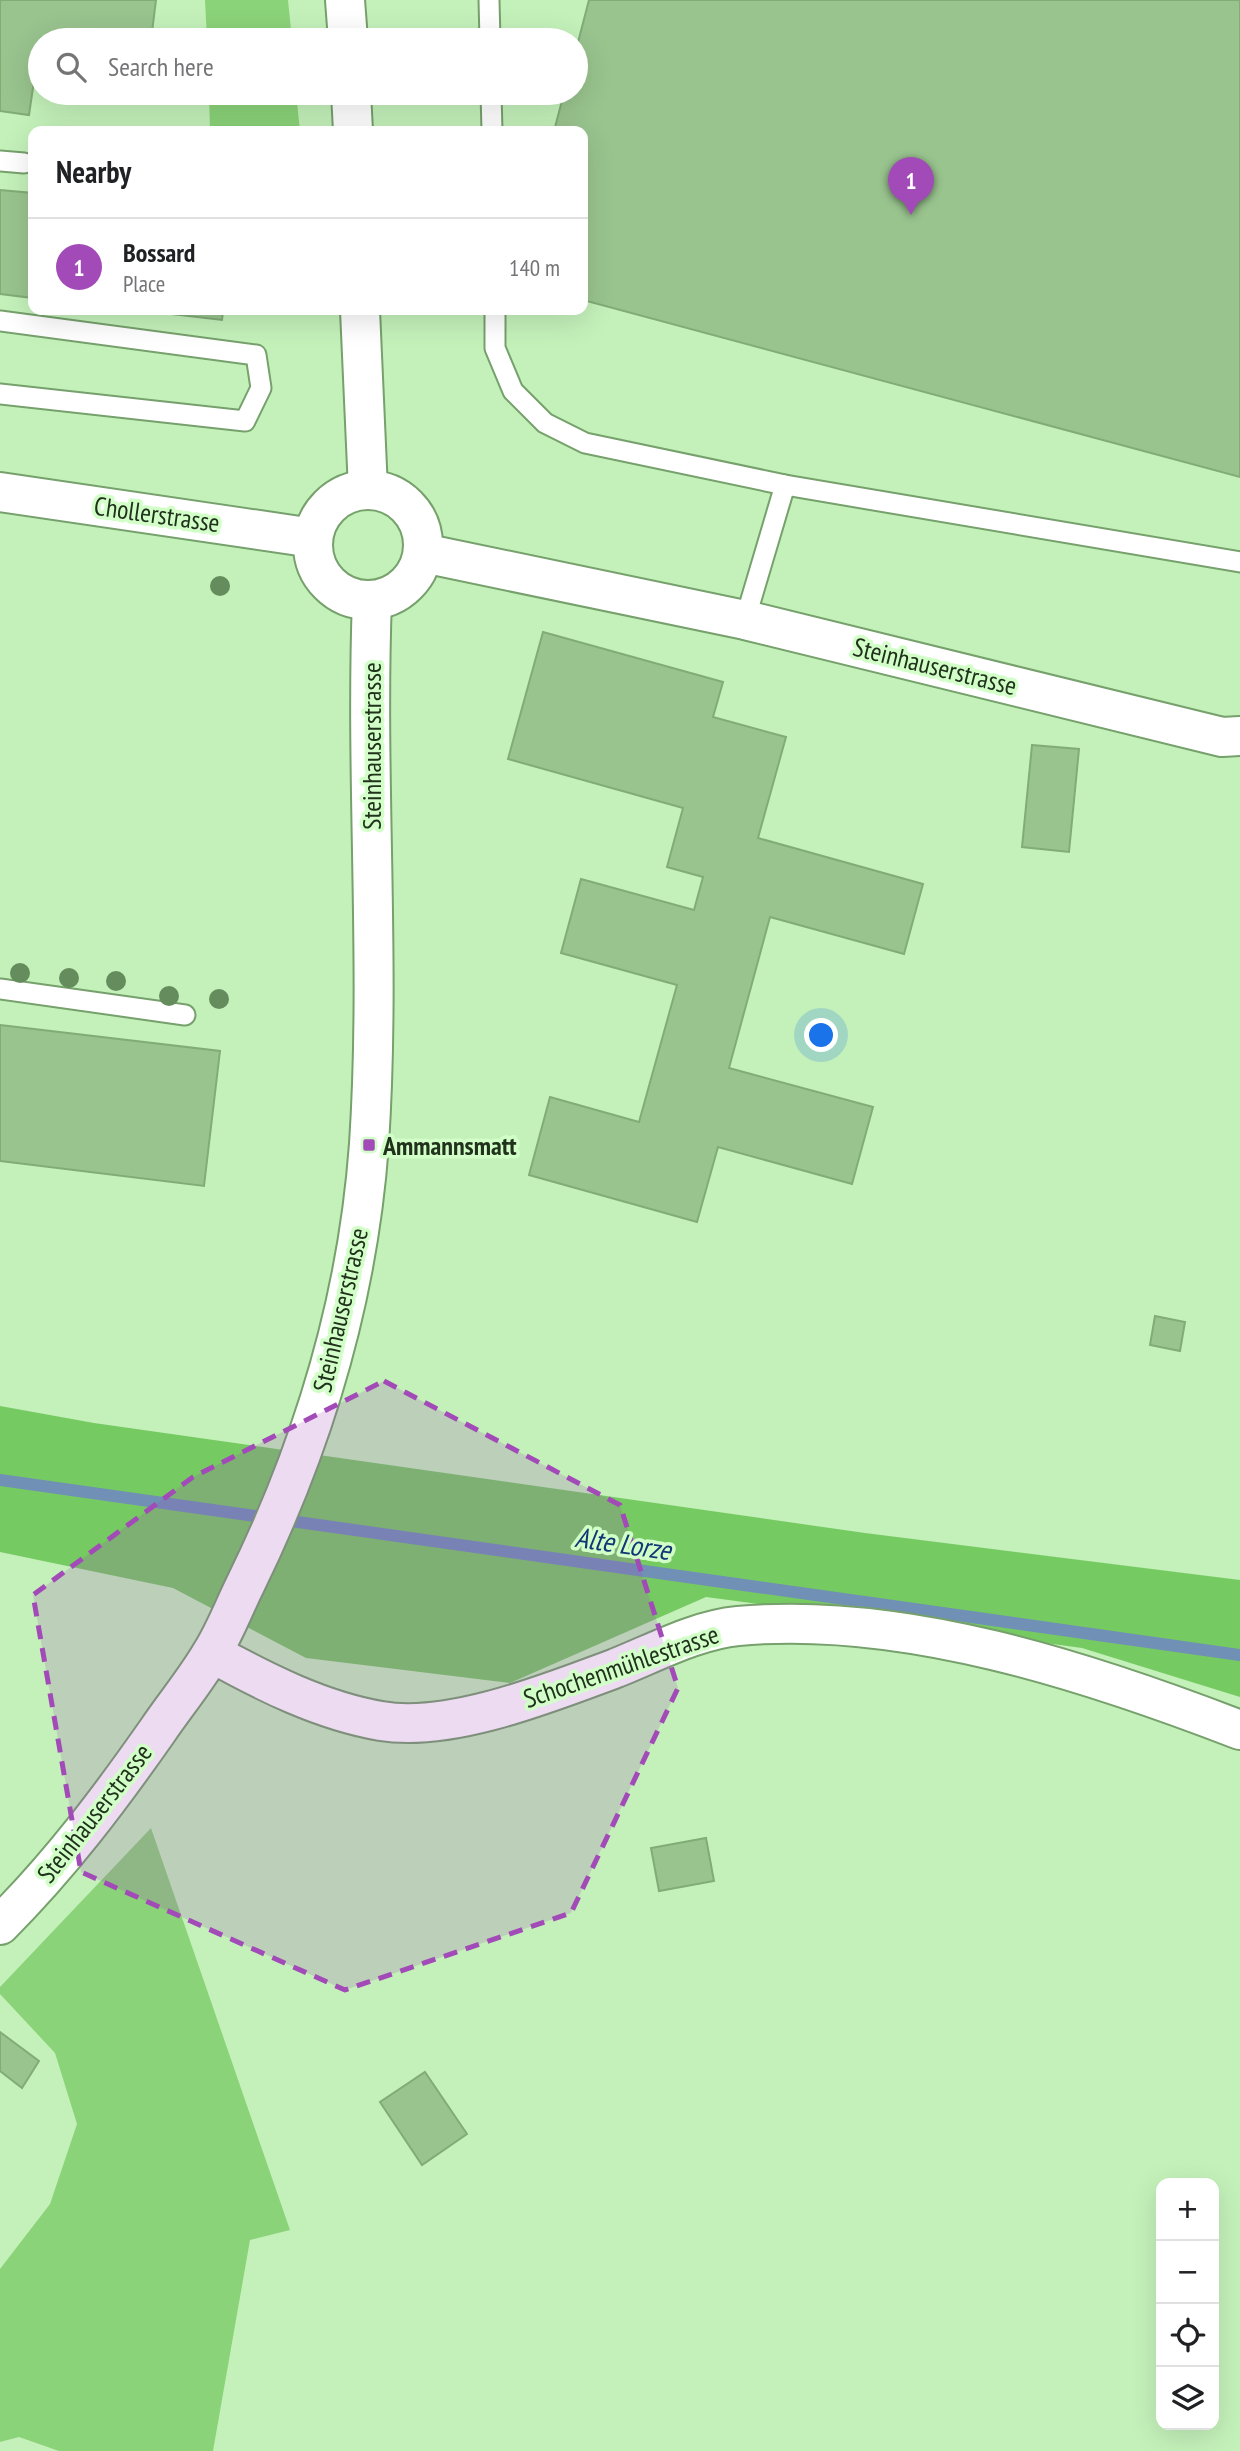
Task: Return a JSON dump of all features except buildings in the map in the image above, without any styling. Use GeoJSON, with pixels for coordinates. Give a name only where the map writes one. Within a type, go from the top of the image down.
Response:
{"type":"FeatureCollection","features":[{"type":"Feature","properties":{"kind":"street"},"geometry":{"type":"LineString","coordinates":[[345,0],[347,28]]}},
{"type":"Feature","properties":{"kind":"street"},"geometry":{"type":"LineString","coordinates":[[352,105],[353,126]]}},
{"type":"Feature","properties":{"kind":"street"},"geometry":{"type":"LineString","coordinates":[[360,315],[368,489]]}},
{"type":"Feature","properties":{"kind":"street"},"geometry":{"type":"LineString","coordinates":[[368,489],[391,495],[410,508],[421,529],[423,553],[418,570],[406,585],[390,596],[372,600],[341,593],[325,579],[315,559],[313,538],[319,519],[331,503],[348,493],[368,489]]}},
{"type":"Feature","properties":{"kind":"street","name":"Chollerstrasse"},"geometry":{"type":"LineString","coordinates":[[0,492],[313,538]]}},
{"type":"Feature","properties":{"kind":"street","name":"Steinhauserstrasse"},"geometry":{"type":"LineString","coordinates":[[423,553],[746,620],[1222,737],[1240,736]]}},
{"type":"Feature","properties":{"kind":"street","name":"Steinhauserstrasse"},"geometry":{"type":"LineString","coordinates":[[0,1925],[69,1852],[99,1814],[212,1653],[270,1535],[323,1394],[350,1287],[361,1223],[369,1145],[375,993],[369,691],[372,600]]}},
{"type":"Feature","properties":{"kind":"street","name":"Schochenmühlestrasse"},"geometry":{"type":"LineString","coordinates":[[212,1653],[249,1674],[332,1707],[383,1721],[443,1720],[523,1702],[692,1638],[736,1626],[845,1624],[1007,1653],[1158,1698],[1240,1730]]}},
{"type":"Feature","properties":{"kind":"lane"},"geometry":{"type":"LineString","coordinates":[[489,0],[490,28]]}},
{"type":"Feature","properties":{"kind":"lane"},"geometry":{"type":"LineString","coordinates":[[491,105],[492,126]]}},
{"type":"Feature","properties":{"kind":"lane"},"geometry":{"type":"LineString","coordinates":[[0,161],[24,163]]}},
{"type":"Feature","properties":{"kind":"lane"},"geometry":{"type":"LineString","coordinates":[[495,315],[495,348],[513,391],[545,423],[585,443],[785,485],[1240,562]]}},
{"type":"Feature","properties":{"kind":"lane"},"geometry":{"type":"LineString","coordinates":[[0,321],[256,355],[261,388],[244,421],[0,394]]}},
{"type":"Feature","properties":{"kind":"lane"},"geometry":{"type":"LineString","coordinates":[[746,620],[785,485]]}},
{"type":"Feature","properties":{"kind":"lane"},"geometry":{"type":"LineString","coordinates":[[0,989],[185,1015]]}},
{"type":"Feature","properties":{"kind":"highlighted area"},"geometry":{"type":"Polygon","coordinates":[[[384,1381],[620,1505],[678,1688],[571,1913],[345,1990],[81,1872],[33,1595],[193,1477],[384,1381]]]}},
{"type":"Feature","properties":{"kind":"green space"},"geometry":{"type":"Polygon","coordinates":[[[205,0],[288,0],[291,28],[206,28],[205,0]]]}},
{"type":"Feature","properties":{"kind":"green space"},"geometry":{"type":"Polygon","coordinates":[[[209,105],[297,105],[299,126],[210,126],[209,105]]]}},
{"type":"Feature","properties":{"kind":"green space"},"geometry":{"type":"Polygon","coordinates":[[[0,1406],[94,1423],[865,1533],[1240,1580],[1240,1697],[1082,1648],[706,1597],[510,1683],[306,1658],[173,1588],[0,1552],[0,1406]]]}},
{"type":"Feature","properties":{"kind":"green space"},"geometry":{"type":"Polygon","coordinates":[[[151,1828],[290,2230],[250,2240],[213,2451],[59,2451],[19,2437],[0,2442],[0,2269],[50,2204],[77,2124],[55,2053],[0,1994],[0,1987],[151,1828]]]}},
{"type":"Feature","properties":{"kind":"waterway","name":"Alte Lorze"},"geometry":{"type":"LineString","coordinates":[[0,1480],[1240,1655]]}},
{"type":"Feature","properties":{"kind":"place","name":"Bossard"},"geometry":{"type":"Point","coordinates":[911,215]}},
{"type":"Feature","properties":{"kind":"place","name":"Ammannsmatt"},"geometry":{"type":"Point","coordinates":[369,1145]}}]}
